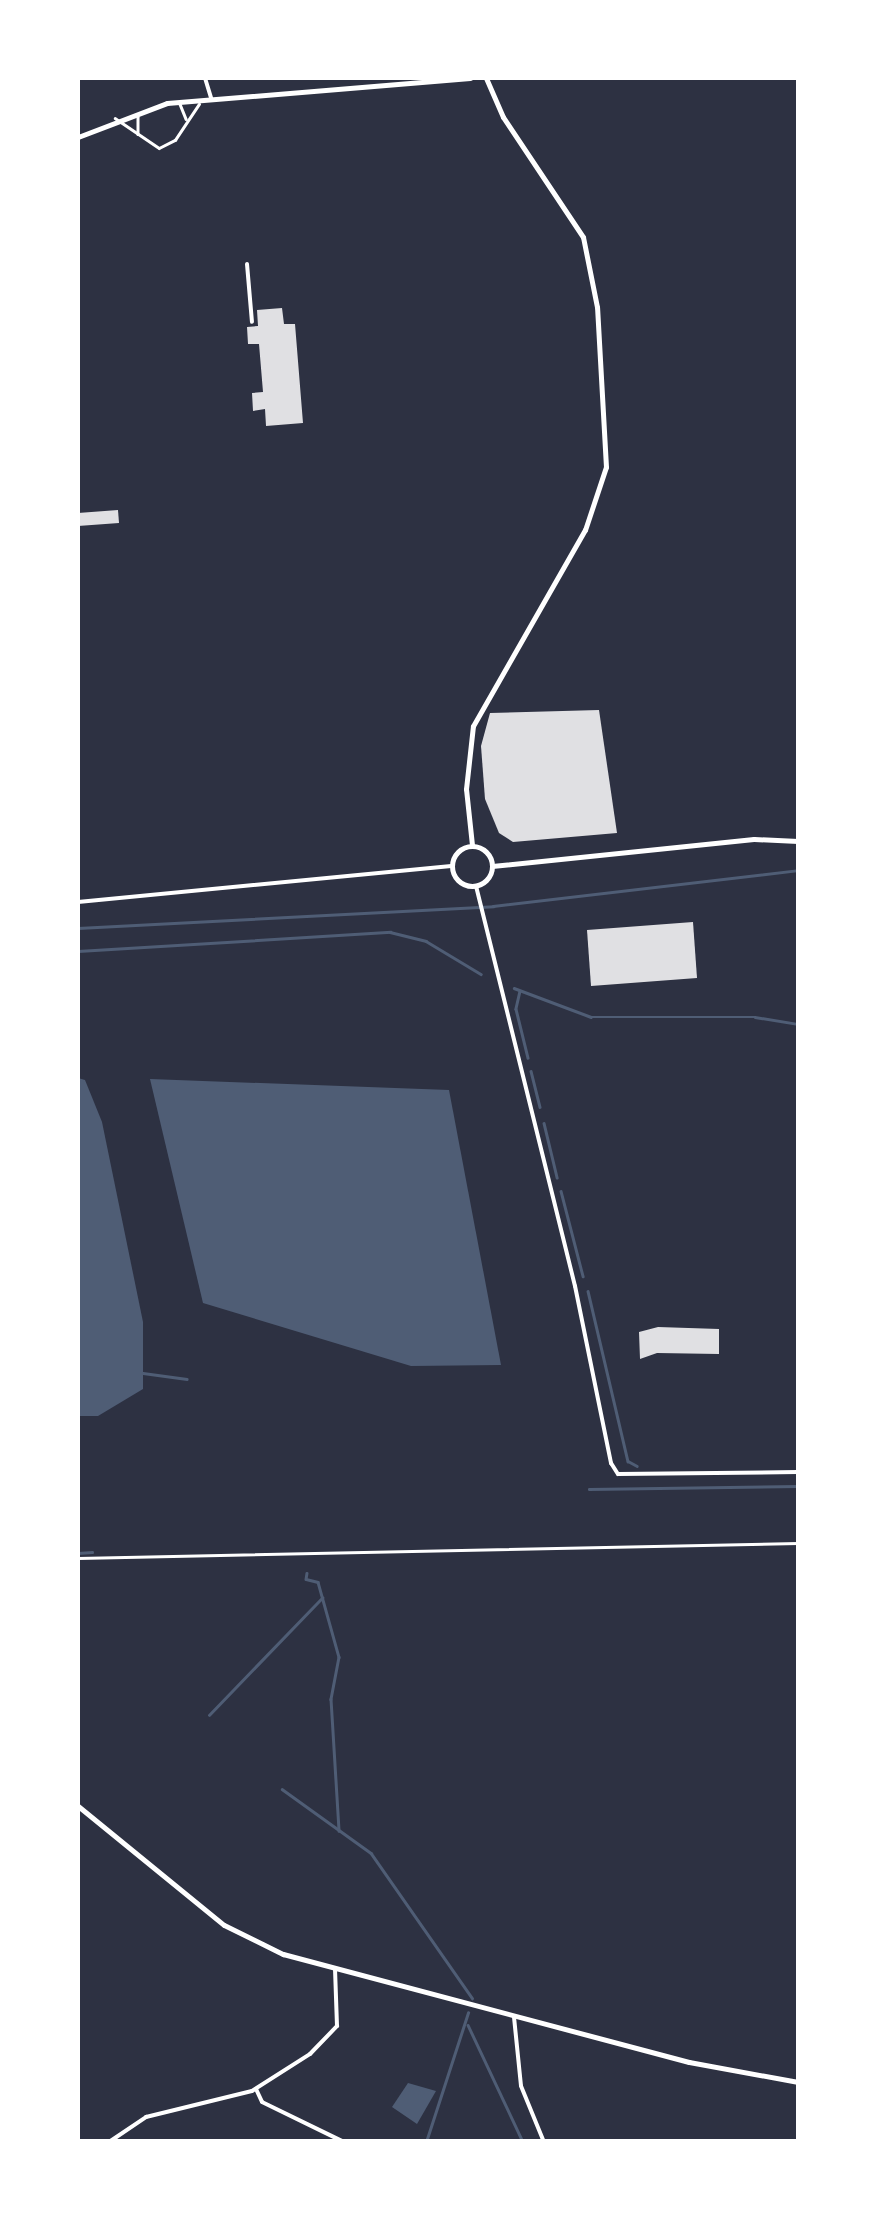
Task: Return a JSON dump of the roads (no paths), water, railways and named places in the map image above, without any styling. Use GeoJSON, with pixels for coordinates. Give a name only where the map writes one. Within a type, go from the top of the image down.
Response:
{"type":"FeatureCollection","features":[{"type":"Feature","properties":{"kind":"street"},"geometry":{"type":"LineString","coordinates":[[205,78],[207,98]]}},
{"type":"Feature","properties":{"kind":"street"},"geometry":{"type":"LineString","coordinates":[[78,137],[115,118],[178,102],[470,78]]}},
{"type":"Feature","properties":{"kind":"street"},"geometry":{"type":"LineString","coordinates":[[472,845],[466,789],[474,726],[585,530],[606,467],[597,307],[582,237],[560,193],[503,117],[486,78]]}},
{"type":"Feature","properties":{"kind":"street"},"geometry":{"type":"LineString","coordinates":[[247,264],[252,322]]}},
{"type":"Feature","properties":{"kind":"street"},"geometry":{"type":"LineString","coordinates":[[476,886],[492,866],[754,840],[798,841]]}},
{"type":"Feature","properties":{"kind":"street"},"geometry":{"type":"LineString","coordinates":[[472,845],[455,854],[451,866],[459,882],[476,886]]}},
{"type":"Feature","properties":{"kind":"street"},"geometry":{"type":"LineString","coordinates":[[472,845],[489,854],[492,866]]}},
{"type":"Feature","properties":{"kind":"street"},"geometry":{"type":"LineString","coordinates":[[78,902],[451,866]]}},
{"type":"Feature","properties":{"kind":"street"},"geometry":{"type":"LineString","coordinates":[[476,886],[575,1286],[611,1463],[618,1474],[798,1472]]}},
{"type":"Feature","properties":{"kind":"street"},"geometry":{"type":"LineString","coordinates":[[78,1806],[224,1925],[334,1970],[689,2062],[798,2082]]}},
{"type":"Feature","properties":{"kind":"street"},"geometry":{"type":"LineString","coordinates":[[108,2142],[144,2118],[256,2089],[333,2033],[340,2008],[334,1970]]}},
{"type":"Feature","properties":{"kind":"street"},"geometry":{"type":"LineString","coordinates":[[514,2017],[531,2124],[544,2142]]}},
{"type":"Feature","properties":{"kind":"street"},"geometry":{"type":"LineString","coordinates":[[256,2089],[262,2102],[344,2142]]}},
{"type":"Feature","properties":{"kind":"lane"},"geometry":{"type":"LineString","coordinates":[[115,118],[138,136],[168,146],[207,98]]}},
{"type":"Feature","properties":{"kind":"lane"},"geometry":{"type":"LineString","coordinates":[[178,102],[187,121]]}},
{"type":"Feature","properties":{"kind":"lane"},"geometry":{"type":"LineString","coordinates":[[138,136],[140,110]]}},
{"type":"Feature","properties":{"kind":"water"},"geometry":{"type":"Polygon","coordinates":[[[78,1078],[85,1080],[102,1122],[143,1322],[143,1389],[98,1416],[78,1416],[78,1078]]]}},
{"type":"Feature","properties":{"kind":"water"},"geometry":{"type":"Polygon","coordinates":[[[150,1079],[449,1090],[501,1365],[411,1366],[203,1303],[150,1079]]]}},
{"type":"Feature","properties":{"kind":"water"},"geometry":{"type":"Polygon","coordinates":[[[408,2083],[436,2091],[417,2124],[392,2107],[408,2083]]]}},
{"type":"Feature","properties":{"kind":"waterway"},"geometry":{"type":"LineString","coordinates":[[78,928],[493,906],[798,870]]}},
{"type":"Feature","properties":{"kind":"waterway"},"geometry":{"type":"LineString","coordinates":[[78,951],[390,932],[426,941],[481,974]]}},
{"type":"Feature","properties":{"kind":"waterway"},"geometry":{"type":"LineString","coordinates":[[514,988],[591,1017],[755,1017],[798,1024]]}},
{"type":"Feature","properties":{"kind":"waterway"},"geometry":{"type":"LineString","coordinates":[[520,991],[516,1009],[528,1058]]}},
{"type":"Feature","properties":{"kind":"waterway"},"geometry":{"type":"LineString","coordinates":[[531,1071],[540,1107]]}},
{"type":"Feature","properties":{"kind":"waterway"},"geometry":{"type":"LineString","coordinates":[[544,1123],[557,1177]]}},
{"type":"Feature","properties":{"kind":"waterway"},"geometry":{"type":"LineString","coordinates":[[561,1191],[583,1276]]}},
{"type":"Feature","properties":{"kind":"waterway"},"geometry":{"type":"LineString","coordinates":[[588,1291],[628,1461],[637,1466]]}},
{"type":"Feature","properties":{"kind":"waterway"},"geometry":{"type":"LineString","coordinates":[[143,1373],[187,1379]]}},
{"type":"Feature","properties":{"kind":"waterway"},"geometry":{"type":"LineString","coordinates":[[589,1489],[798,1486]]}},
{"type":"Feature","properties":{"kind":"waterway"},"geometry":{"type":"LineString","coordinates":[[78,1553],[92,1552]]}},
{"type":"Feature","properties":{"kind":"waterway"},"geometry":{"type":"LineString","coordinates":[[307,1573],[306,1579],[318,1582],[339,1657],[331,1699],[339,1831]]}},
{"type":"Feature","properties":{"kind":"waterway"},"geometry":{"type":"LineString","coordinates":[[209,1715],[322,1598]]}},
{"type":"Feature","properties":{"kind":"waterway"},"geometry":{"type":"LineString","coordinates":[[282,1789],[371,1853],[472,1998]]}},
{"type":"Feature","properties":{"kind":"waterway"},"geometry":{"type":"LineString","coordinates":[[426,2142],[468,2013]]}},
{"type":"Feature","properties":{"kind":"waterway"},"geometry":{"type":"LineString","coordinates":[[468,2025],[523,2142]]}}]}
